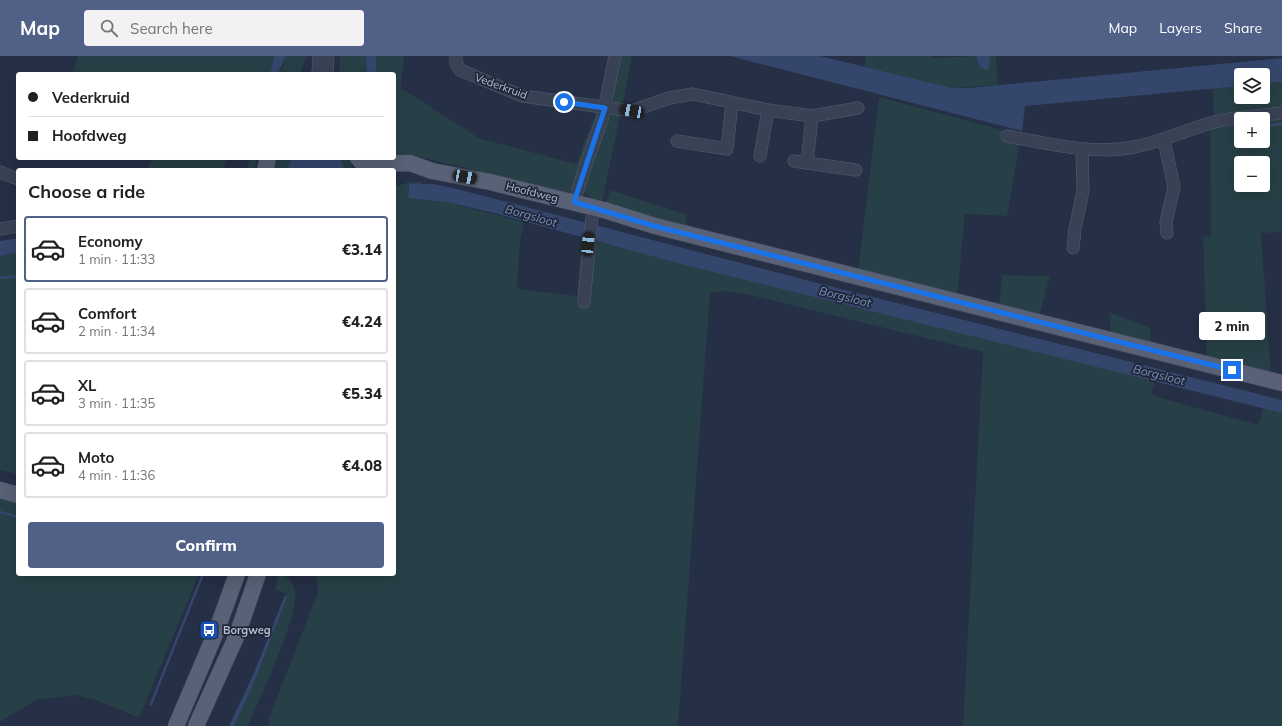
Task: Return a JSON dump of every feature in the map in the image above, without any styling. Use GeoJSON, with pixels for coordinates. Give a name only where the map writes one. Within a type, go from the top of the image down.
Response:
{"type":"FeatureCollection","features":[{"type":"Feature","properties":{"kind":"main road","name":"Hoofdweg"},"geometry":{"type":"LineString","coordinates":[[364,162],[410,164],[432,171],[490,182],[574,202],[654,226],[1282,383]]}},
{"type":"Feature","properties":{"kind":"main road","name":"Hoofdweg"},"geometry":{"type":"LineString","coordinates":[[396,172],[432,171]]}},
{"type":"Feature","properties":{"kind":"main road"},"geometry":{"type":"LineString","coordinates":[[0,490],[16,494]]}},
{"type":"Feature","properties":{"kind":"main road"},"geometry":{"type":"LineString","coordinates":[[176,726],[216,632],[236,576]]}},
{"type":"Feature","properties":{"kind":"main road"},"geometry":{"type":"LineString","coordinates":[[196,726],[237,635],[257,576]]}},
{"type":"Feature","properties":{"kind":"street"},"geometry":{"type":"LineString","coordinates":[[318,72],[319,56]]}},
{"type":"Feature","properties":{"kind":"street"},"geometry":{"type":"LineString","coordinates":[[327,72],[328,56]]}},
{"type":"Feature","properties":{"kind":"street","name":"Vederkruid"},"geometry":{"type":"LineString","coordinates":[[456,56],[456,63],[460,70],[522,96],[605,108]]}},
{"type":"Feature","properties":{"kind":"street"},"geometry":{"type":"LineString","coordinates":[[574,202],[605,108],[615,56]]}},
{"type":"Feature","properties":{"kind":"street"},"geometry":{"type":"LineString","coordinates":[[605,108],[632,111],[670,98],[693,94],[768,110],[812,116],[858,108]]}},
{"type":"Feature","properties":{"kind":"street"},"geometry":{"type":"LineString","coordinates":[[677,141],[727,149],[732,103]]}},
{"type":"Feature","properties":{"kind":"street"},"geometry":{"type":"LineString","coordinates":[[760,156],[768,110]]}},
{"type":"Feature","properties":{"kind":"street"},"geometry":{"type":"LineString","coordinates":[[1008,136],[1082,149],[1114,149],[1135,147],[1164,140],[1205,124],[1237,118],[1282,113]]}},
{"type":"Feature","properties":{"kind":"street"},"geometry":{"type":"LineString","coordinates":[[808,163],[812,116]]}},
{"type":"Feature","properties":{"kind":"street"},"geometry":{"type":"LineString","coordinates":[[1164,140],[1174,187],[1166,222],[1167,233]]}},
{"type":"Feature","properties":{"kind":"street"},"geometry":{"type":"LineString","coordinates":[[1073,248],[1075,229],[1083,191],[1082,149]]}},
{"type":"Feature","properties":{"kind":"street"},"geometry":{"type":"LineString","coordinates":[[794,162],[856,170]]}},
{"type":"Feature","properties":{"kind":"street"},"geometry":{"type":"LineString","coordinates":[[0,172],[16,178]]}},
{"type":"Feature","properties":{"kind":"street"},"geometry":{"type":"LineString","coordinates":[[584,302],[588,244],[593,207]]}},
{"type":"Feature","properties":{"kind":"street"},"geometry":{"type":"LineString","coordinates":[[0,229],[16,226]]}},
{"type":"Feature","properties":{"kind":"shaded area"},"geometry":{"type":"Polygon","coordinates":[[[78,56],[274,56],[270,72],[73,72],[78,56]]]}},
{"type":"Feature","properties":{"kind":"shaded area"},"geometry":{"type":"Polygon","coordinates":[[[286,56],[306,56],[301,72],[278,72],[282,68],[286,56]]]}},
{"type":"Feature","properties":{"kind":"shaded area"},"geometry":{"type":"Polygon","coordinates":[[[340,56],[366,56],[367,72],[339,72],[340,56]]]}},
{"type":"Feature","properties":{"kind":"shaded area"},"geometry":{"type":"Polygon","coordinates":[[[376,56],[404,56],[401,88],[479,138],[576,164],[597,112],[599,115],[578,174],[570,191],[563,193],[409,154],[408,160],[396,160],[396,72],[376,72],[376,56]]]}},
{"type":"Feature","properties":{"kind":"shaded area"},"geometry":{"type":"Polygon","coordinates":[[[620,56],[632,56],[623,104],[614,104],[613,97],[620,56]]]}},
{"type":"Feature","properties":{"kind":"shaded area"},"geometry":{"type":"Polygon","coordinates":[[[866,56],[931,56],[934,58],[976,56],[980,68],[989,67],[990,56],[996,56],[998,85],[952,88],[864,67],[866,56]]]}},
{"type":"Feature","properties":{"kind":"shaded area"},"geometry":{"type":"Polygon","coordinates":[[[1282,82],[1282,110],[1268,112],[1234,112],[1234,117],[1214,120],[1213,88],[1234,86],[1234,104],[1270,104],[1270,83],[1282,82]]]}},
{"type":"Feature","properties":{"kind":"shaded area"},"geometry":{"type":"Polygon","coordinates":[[[879,97],[1021,135],[1007,216],[965,214],[957,297],[858,272],[879,97]]]}},
{"type":"Feature","properties":{"kind":"shaded area"},"geometry":{"type":"Polygon","coordinates":[[[611,113],[619,113],[620,116],[602,202],[590,198],[586,194],[583,187],[611,113]]]}},
{"type":"Feature","properties":{"kind":"shaded area"},"geometry":{"type":"Polygon","coordinates":[[[1282,117],[1281,232],[1261,233],[1271,376],[1207,360],[1203,237],[1211,236],[1210,128],[1234,123],[1234,148],[1270,148],[1270,118],[1282,117]]]}},
{"type":"Feature","properties":{"kind":"shaded area"},"geometry":{"type":"Polygon","coordinates":[[[151,160],[226,160],[224,168],[149,168],[151,160]]]}},
{"type":"Feature","properties":{"kind":"shaded area"},"geometry":{"type":"Polygon","coordinates":[[[250,160],[256,160],[254,168],[248,168],[250,160]]]}},
{"type":"Feature","properties":{"kind":"shaded area"},"geometry":{"type":"Polygon","coordinates":[[[274,160],[291,160],[288,168],[272,168],[274,160]]]}},
{"type":"Feature","properties":{"kind":"shaded area"},"geometry":{"type":"Polygon","coordinates":[[[341,160],[350,160],[352,168],[344,168],[341,160]]]}},
{"type":"Feature","properties":{"kind":"shaded area"},"geometry":{"type":"Polygon","coordinates":[[[409,182],[421,182],[422,184],[409,184],[408,198],[446,202],[524,222],[520,241],[517,285],[519,289],[577,296],[581,238],[1155,381],[1151,395],[1258,425],[1263,408],[1282,413],[1282,726],[963,726],[983,352],[746,294],[722,291],[710,293],[678,726],[269,726],[269,718],[318,592],[317,578],[314,576],[396,576],[396,186],[409,182]]]}},
{"type":"Feature","properties":{"kind":"shaded area"},"geometry":{"type":"Polygon","coordinates":[[[610,190],[685,214],[688,230],[606,203],[610,190]]]}},
{"type":"Feature","properties":{"kind":"shaded area"},"geometry":{"type":"Polygon","coordinates":[[[16,253],[16,474],[0,470],[0,256],[16,253]]]}},
{"type":"Feature","properties":{"kind":"shaded area"},"geometry":{"type":"Polygon","coordinates":[[[1002,275],[1050,276],[1039,317],[999,307],[1002,275]]]}},
{"type":"Feature","properties":{"kind":"shaded area"},"geometry":{"type":"Polygon","coordinates":[[[1109,312],[1150,328],[1151,345],[1111,335],[1109,312]]]}},
{"type":"Feature","properties":{"kind":"shaded area"},"geometry":{"type":"Polygon","coordinates":[[[0,497],[16,501],[16,576],[198,576],[139,718],[99,701],[75,695],[36,700],[0,722],[0,497]]]}},
{"type":"Feature","properties":{"kind":"shaded area"},"geometry":{"type":"Polygon","coordinates":[[[278,576],[285,576],[293,584],[295,590],[295,602],[291,618],[278,658],[248,726],[234,726],[254,683],[287,597],[286,594],[275,589],[278,576]]]}},
{"type":"Feature","properties":{"kind":"water"},"geometry":{"type":"Polygon","coordinates":[[[274,56],[286,56],[278,72],[270,72],[274,56]]]}},
{"type":"Feature","properties":{"kind":"water"},"geometry":{"type":"Polygon","coordinates":[[[366,56],[376,56],[376,72],[367,72],[366,56]]]}},
{"type":"Feature","properties":{"kind":"water"},"geometry":{"type":"Polygon","coordinates":[[[730,56],[820,56],[952,88],[969,88],[1282,58],[1282,82],[1270,83],[1270,68],[1234,68],[1234,87],[1025,106],[1022,131],[730,56]]]}},
{"type":"Feature","properties":{"kind":"water"},"geometry":{"type":"Polygon","coordinates":[[[976,56],[990,56],[989,67],[987,70],[980,68],[976,56]]]}},
{"type":"Feature","properties":{"kind":"water"},"geometry":{"type":"Polygon","coordinates":[[[291,160],[341,160],[344,168],[288,168],[291,160]]]}},
{"type":"Feature","properties":{"kind":"water","name":"Borgsloot"},"geometry":{"type":"Polygon","coordinates":[[[409,184],[433,184],[457,189],[821,284],[1282,400],[1282,413],[677,263],[490,212],[446,202],[408,198],[409,184]]]}},
{"type":"Feature","properties":{"kind":"water"},"geometry":{"type":"Polygon","coordinates":[[[16,238],[16,253],[0,256],[0,241],[16,238]]]}},
{"type":"Feature","properties":{"kind":"water"},"geometry":{"type":"Polygon","coordinates":[[[285,595],[287,597],[254,683],[234,726],[229,726],[254,673],[285,595]]]}},
{"type":"Feature","properties":{"kind":"waterway"},"geometry":{"type":"LineString","coordinates":[[1270,125],[1282,124]]}},
{"type":"Feature","properties":{"kind":"waterway"},"geometry":{"type":"LineString","coordinates":[[0,278],[16,276]]}},
{"type":"Feature","properties":{"kind":"waterway"},"geometry":{"type":"LineString","coordinates":[[0,512],[16,516]]}},
{"type":"Feature","properties":{"kind":"waterway"},"geometry":{"type":"LineString","coordinates":[[151,704],[202,576]]}},
{"type":"Feature","properties":{"kind":"place","name":"Borgweg"},"geometry":{"type":"Point","coordinates":[209,630]}},
{"type":"Feature","properties":{"kind":"route"},"geometry":{"type":"LineString","coordinates":[[564,102],[605,108],[574,202],[654,226],[1232,370]]}}]}
